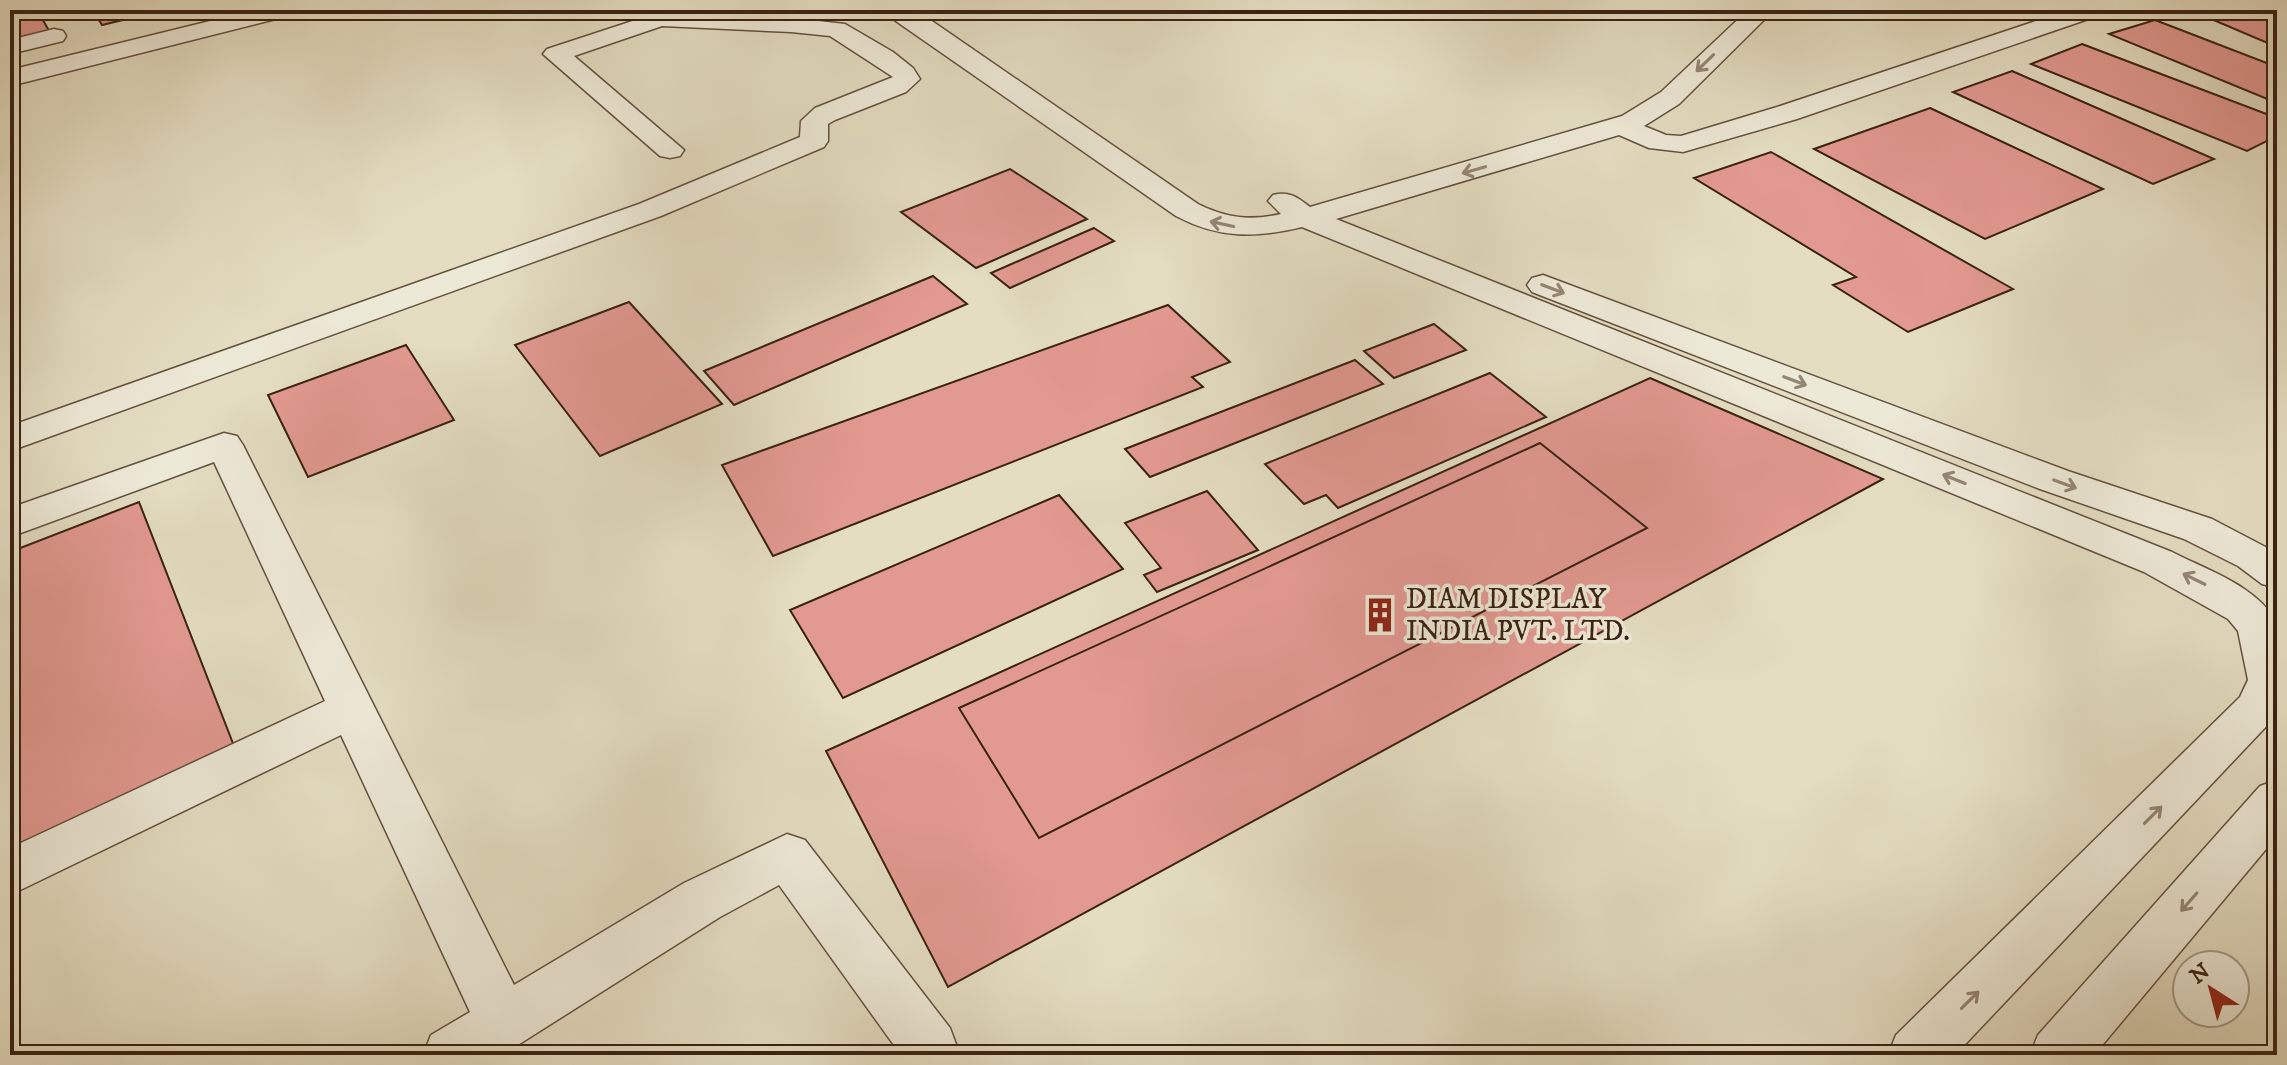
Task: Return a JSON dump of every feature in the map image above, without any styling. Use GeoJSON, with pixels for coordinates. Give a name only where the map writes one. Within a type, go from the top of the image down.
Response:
{"type":"FeatureCollection","features":[{"type":"Feature","properties":{"kind":"street"},"geometry":{"type":"LineString","coordinates":[[10,78],[284,10]]}},
{"type":"Feature","properties":{"kind":"street"},"geometry":{"type":"LineString","coordinates":[[892,10],[920,24],[1187,210],[1210,222],[1241,228],[1294,206],[1612,110],[1744,13]]}},
{"type":"Feature","properties":{"kind":"street"},"geometry":{"type":"LineString","coordinates":[[924,10],[1189,183],[1227,203],[1345,208],[2057,481],[2193,529],[2258,558],[2277,573]]}},
{"type":"Feature","properties":{"kind":"street"},"geometry":{"type":"LineString","coordinates":[[1622,125],[1668,146],[1683,144],[1787,113],[2092,10]]}},
{"type":"Feature","properties":{"kind":"street"},"geometry":{"type":"LineString","coordinates":[[1345,208],[1622,125],[1650,112],[1670,98],[1744,13]]}},
{"type":"Feature","properties":{"kind":"street"},"geometry":{"type":"LineString","coordinates":[[10,439],[650,210],[814,141],[815,121],[825,114],[907,79],[884,57],[836,29],[791,25],[660,19],[556,54],[670,150]]}},
{"type":"Feature","properties":{"kind":"street"},"geometry":{"type":"LineString","coordinates":[[10,47],[54,36]]}},
{"type":"Feature","properties":{"kind":"street"},"geometry":{"type":"LineString","coordinates":[[1294,206],[2260,606],[2255,622],[2263,639],[2270,680],[2258,708],[1916,1055]]}},
{"type":"Feature","properties":{"kind":"street"},"geometry":{"type":"LineString","coordinates":[[10,523],[224,445],[504,1023]]}},
{"type":"Feature","properties":{"kind":"street"},"geometry":{"type":"LineString","coordinates":[[10,872],[352,709]]}},
{"type":"Feature","properties":{"kind":"street"},"geometry":{"type":"LineString","coordinates":[[2058,1055],[2277,801]]}},
{"type":"Feature","properties":{"kind":"street"},"geometry":{"type":"LineString","coordinates":[[451,1055],[702,900],[787,856],[930,1048],[932,1055]]}},
{"type":"Feature","properties":{"kind":"building"},"geometry":{"type":"Polygon","coordinates":[[[10,10],[37,10],[51,34],[10,44],[10,10]]]}},
{"type":"Feature","properties":{"kind":"building"},"geometry":{"type":"Polygon","coordinates":[[[93,10],[164,10],[102,25],[93,10]]]}},
{"type":"Feature","properties":{"kind":"building"},"geometry":{"type":"Polygon","coordinates":[[[2190,10],[2259,10],[2277,17],[2277,47],[2190,10]]]}},
{"type":"Feature","properties":{"kind":"building"},"geometry":{"type":"Polygon","coordinates":[[[2155,20],[2277,67],[2277,103],[2109,34],[2155,20]]]}},
{"type":"Feature","properties":{"kind":"building"},"geometry":{"type":"Polygon","coordinates":[[[2082,44],[2277,118],[2277,136],[2247,151],[2031,64],[2082,44]]]}},
{"type":"Feature","properties":{"kind":"building"},"geometry":{"type":"Polygon","coordinates":[[[2012,71],[2214,159],[2153,184],[1953,92],[2012,71]]]}},
{"type":"Feature","properties":{"kind":"building"},"geometry":{"type":"Polygon","coordinates":[[[1930,108],[2103,189],[1985,239],[1814,149],[1930,108]]]}},
{"type":"Feature","properties":{"kind":"building"},"geometry":{"type":"Polygon","coordinates":[[[1771,152],[2013,289],[1908,332],[1833,285],[1856,277],[1694,178],[1771,152]]]}},
{"type":"Feature","properties":{"kind":"building"},"geometry":{"type":"Polygon","coordinates":[[[1010,169],[1087,219],[976,268],[901,212],[1010,169]]]}},
{"type":"Feature","properties":{"kind":"building"},"geometry":{"type":"Polygon","coordinates":[[[1094,228],[1114,241],[1010,288],[991,273],[1094,228]]]}},
{"type":"Feature","properties":{"kind":"building"},"geometry":{"type":"Polygon","coordinates":[[[933,276],[967,304],[734,405],[704,371],[933,276]]]}},
{"type":"Feature","properties":{"kind":"building"},"geometry":{"type":"Polygon","coordinates":[[[629,302],[722,404],[600,456],[515,345],[629,302]]]}},
{"type":"Feature","properties":{"kind":"building"},"geometry":{"type":"Polygon","coordinates":[[[1168,305],[1230,362],[1192,377],[1203,387],[773,556],[722,465],[1168,305]]]}},
{"type":"Feature","properties":{"kind":"building"},"geometry":{"type":"Polygon","coordinates":[[[1434,324],[1466,350],[1394,378],[1364,351],[1434,324]]]}},
{"type":"Feature","properties":{"kind":"building"},"geometry":{"type":"Polygon","coordinates":[[[406,345],[454,420],[308,477],[268,395],[406,345]]]}},
{"type":"Feature","properties":{"kind":"building"},"geometry":{"type":"Polygon","coordinates":[[[1355,360],[1383,384],[1150,477],[1125,449],[1355,360]]]}},
{"type":"Feature","properties":{"kind":"building"},"geometry":{"type":"Polygon","coordinates":[[[1490,373],[1546,417],[1338,508],[1326,495],[1304,504],[1265,464],[1490,373]]]}},
{"type":"Feature","properties":{"kind":"building","name":"DIAM DISPLAY INDIA PVT. LTD."},"geometry":{"type":"Polygon","coordinates":[[[1650,378],[1883,479],[948,987],[826,751],[1650,378]]]}},
{"type":"Feature","properties":{"kind":"building"},"geometry":{"type":"Polygon","coordinates":[[[1540,443],[1647,528],[1039,838],[959,708],[1540,443]]]}},
{"type":"Feature","properties":{"kind":"building"},"geometry":{"type":"Polygon","coordinates":[[[1207,491],[1258,550],[1157,592],[1144,575],[1161,568],[1125,523],[1207,491]]]}},
{"type":"Feature","properties":{"kind":"building"},"geometry":{"type":"Polygon","coordinates":[[[1059,495],[1123,569],[843,698],[790,610],[1059,495]]]}},
{"type":"Feature","properties":{"kind":"building"},"geometry":{"type":"Polygon","coordinates":[[[139,502],[234,746],[10,854],[10,552],[139,502]]]}},
{"type":"Feature","properties":{"kind":"place","name":"DIAM DISPLAY INDIA PVT. LTD."},"geometry":{"type":"Point","coordinates":[1380,615]}}]}
